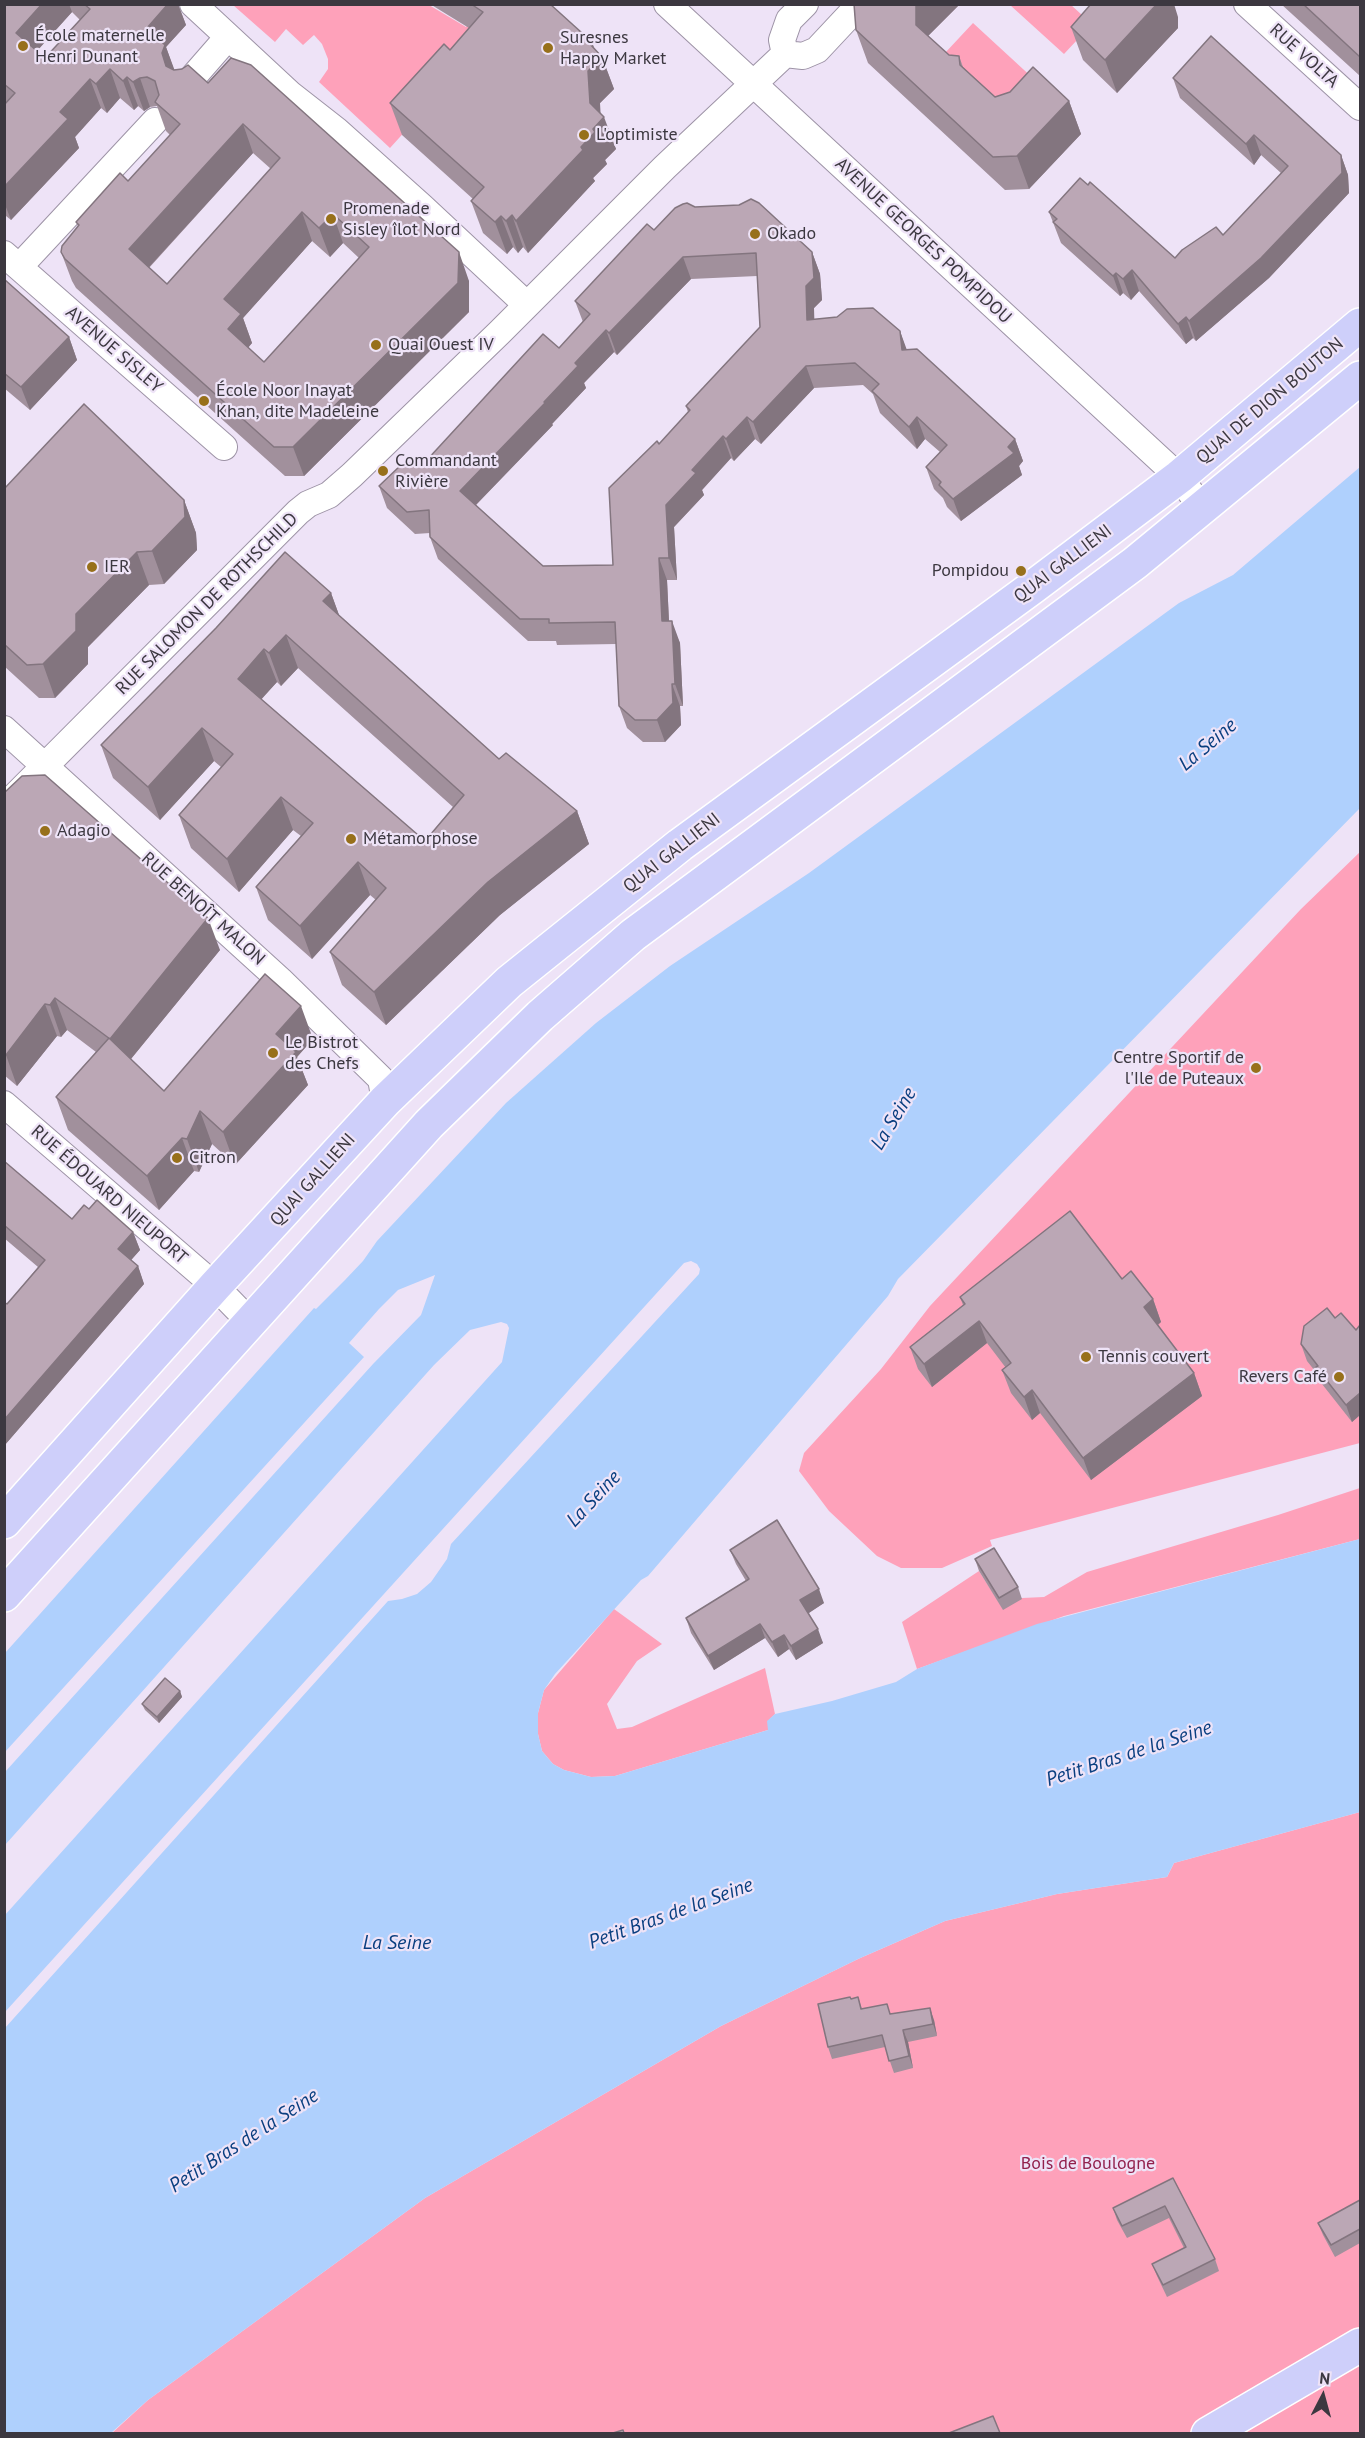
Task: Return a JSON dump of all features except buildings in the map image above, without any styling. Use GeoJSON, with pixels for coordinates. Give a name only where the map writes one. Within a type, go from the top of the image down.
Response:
{"type":"FeatureCollection","features":[{"type":"Feature","properties":{"kind":"main road","name":"QUAI DE DION BOUTON"},"geometry":{"type":"LineString","coordinates":[[1179,477],[1360,326]]}},
{"type":"Feature","properties":{"kind":"main road"},"geometry":{"type":"LineString","coordinates":[[4,1595],[429,1124],[540,1016],[633,935],[1092,596],[1203,509],[1360,378]]}},
{"type":"Feature","properties":{"kind":"main road","name":"QUAI GALLIENI"},"geometry":{"type":"LineString","coordinates":[[4,1522],[215,1286],[385,1101],[509,982],[680,845],[1024,594],[1179,477]]}},
{"type":"Feature","properties":{"kind":"main road"},"geometry":{"type":"LineString","coordinates":[[1208,2433],[1360,2345]]}},
{"type":"Feature","properties":{"kind":"street"},"geometry":{"type":"LineString","coordinates":[[193,4],[290,94],[336,130],[422,207],[527,305]]}},
{"type":"Feature","properties":{"kind":"street","name":"AVENUE GEORGES POMPIDOU"},"geometry":{"type":"LineString","coordinates":[[667,4],[1179,477],[1203,509]]}},
{"type":"Feature","properties":{"kind":"street"},"geometry":{"type":"LineString","coordinates":[[805,4],[789,20],[782,40],[785,54],[802,56],[817,50],[860,4]]}},
{"type":"Feature","properties":{"kind":"street","name":"RUE VOLTA"},"geometry":{"type":"LineString","coordinates":[[1247,4],[1360,108]]}},
{"type":"Feature","properties":{"kind":"street"},"geometry":{"type":"LineString","coordinates":[[187,84],[228,37]]}},
{"type":"Feature","properties":{"kind":"street","name":"RUE SALOMON DE ROTHSCHILD"},"geometry":{"type":"LineString","coordinates":[[4,807],[298,512],[329,495],[352,475],[673,159],[754,86],[785,54]]}},
{"type":"Feature","properties":{"kind":"street"},"geometry":{"type":"LineString","coordinates":[[12,260],[155,121]]}},
{"type":"Feature","properties":{"kind":"street","name":"AVENUE SISLEY"},"geometry":{"type":"LineString","coordinates":[[12,260],[224,447]]}},
{"type":"Feature","properties":{"kind":"street","name":"RUE BENOÎT MALON"},"geometry":{"type":"LineString","coordinates":[[4,729],[261,962],[381,1079],[385,1101]]}},
{"type":"Feature","properties":{"kind":"street","name":"RUE ÉDOUARD NIEUPORT"},"geometry":{"type":"LineString","coordinates":[[4,1104],[215,1286]]}},
{"type":"Feature","properties":{"kind":"street"},"geometry":{"type":"LineString","coordinates":[[215,1286],[250,1322]]}},
{"type":"Feature","properties":{"kind":"green space"},"geometry":{"type":"Polygon","coordinates":[[[233,5],[429,5],[466,27],[470,22],[464,66],[390,148],[319,82],[328,69],[328,59],[322,44],[314,35],[303,45],[286,29],[275,42],[233,5]]]}},
{"type":"Feature","properties":{"kind":"green space"},"geometry":{"type":"Polygon","coordinates":[[[1010,5],[1071,5],[1092,24],[1064,54],[1010,5]]]}},
{"type":"Feature","properties":{"kind":"green space"},"geometry":{"type":"Polygon","coordinates":[[[973,23],[1036,81],[1008,111],[945,53],[973,23]]]}},
{"type":"Feature","properties":{"kind":"green space","name":"Centre Sportif de l'Ile de Puteaux"},"geometry":{"type":"Polygon","coordinates":[[[1360,852],[1360,1443],[990,1540],[992,1546],[942,1568],[901,1568],[877,1556],[829,1511],[799,1471],[804,1453],[881,1369],[930,1306],[1301,909],[1360,852]]]}},
{"type":"Feature","properties":{"kind":"green space"},"geometry":{"type":"Polygon","coordinates":[[[1360,1488],[1360,1539],[1064,1616],[917,1669],[902,1622],[979,1571],[1003,1609],[1022,1598],[1044,1597],[1087,1572],[1360,1488]]]}},
{"type":"Feature","properties":{"kind":"green space"},"geometry":{"type":"Polygon","coordinates":[[[614,1609],[662,1644],[637,1661],[607,1704],[617,1729],[632,1727],[765,1668],[775,1714],[768,1721],[768,1730],[615,1776],[591,1777],[564,1770],[553,1764],[542,1751],[538,1734],[538,1713],[544,1690],[614,1609]]]}},
{"type":"Feature","properties":{"kind":"green space","name":"Bois de Boulogne"},"geometry":{"type":"Polygon","coordinates":[[[1360,1812],[1360,2433],[111,2434],[148,2400],[425,2198],[721,2026],[858,1959],[945,1921],[1057,1894],[1167,1877],[1174,1863],[1360,1812]]]}},
{"type":"Feature","properties":{"kind":"water","name":"La Seine"},"geometry":{"type":"Polygon","coordinates":[[[1360,467],[1360,808],[898,1279],[888,1296],[648,1576],[641,1580],[555,1674],[544,1690],[538,1713],[538,1734],[542,1751],[553,1764],[564,1770],[591,1777],[615,1776],[768,1730],[767,1721],[775,1714],[832,1701],[896,1682],[917,1669],[1037,1624],[1360,1539],[1360,1812],[1174,1863],[1167,1877],[1057,1894],[945,1921],[858,1959],[721,2026],[425,2198],[148,2400],[111,2433],[5,2433],[5,2028],[388,1601],[417,1594],[431,1582],[447,1559],[451,1544],[699,1274],[700,1269],[691,1261],[684,1263],[5,2012],[5,1915],[502,1362],[509,1328],[507,1324],[501,1322],[470,1330],[434,1365],[5,1845],[5,1772],[373,1364],[421,1315],[435,1275],[398,1290],[379,1309],[349,1343],[364,1357],[5,1752],[5,1653],[314,1308],[316,1309],[363,1261],[377,1241],[506,1103],[596,1023],[670,966],[809,873],[1179,603],[1233,575],[1360,467]]]}},
{"type":"Feature","properties":{"kind":"place","name":"École maternelle Henri Dunant"},"geometry":{"type":"Point","coordinates":[23,46]}},
{"type":"Feature","properties":{"kind":"place","name":"Suresnes Happy Market"},"geometry":{"type":"Point","coordinates":[548,48]}},
{"type":"Feature","properties":{"kind":"place","name":"L'optimiste"},"geometry":{"type":"Point","coordinates":[584,135]}},
{"type":"Feature","properties":{"kind":"place","name":"Promenade Sisley îlot Nord"},"geometry":{"type":"Point","coordinates":[331,219]}},
{"type":"Feature","properties":{"kind":"place","name":"Okado"},"geometry":{"type":"Point","coordinates":[755,234]}},
{"type":"Feature","properties":{"kind":"place","name":"Quai Ouest IV"},"geometry":{"type":"Point","coordinates":[376,345]}},
{"type":"Feature","properties":{"kind":"place","name":"École Noor Inayat Khan, dite Madeleine"},"geometry":{"type":"Point","coordinates":[204,401]}},
{"type":"Feature","properties":{"kind":"place","name":"Commandant Rivière"},"geometry":{"type":"Point","coordinates":[383,471]}},
{"type":"Feature","properties":{"kind":"place","name":"IER"},"geometry":{"type":"Point","coordinates":[92,567]}},
{"type":"Feature","properties":{"kind":"place","name":"Pompidou"},"geometry":{"type":"Point","coordinates":[1021,571]}},
{"type":"Feature","properties":{"kind":"place","name":"Adagio"},"geometry":{"type":"Point","coordinates":[45,831]}},
{"type":"Feature","properties":{"kind":"place","name":"Métamorphose"},"geometry":{"type":"Point","coordinates":[351,839]}},
{"type":"Feature","properties":{"kind":"place","name":"Le Bistrot des Chefs"},"geometry":{"type":"Point","coordinates":[273,1053]}},
{"type":"Feature","properties":{"kind":"place","name":"Centre Sportif de l'Ile de Puteaux"},"geometry":{"type":"Point","coordinates":[1256,1068]}},
{"type":"Feature","properties":{"kind":"place","name":"Citron"},"geometry":{"type":"Point","coordinates":[177,1158]}},
{"type":"Feature","properties":{"kind":"place","name":"Tennis couvert"},"geometry":{"type":"Point","coordinates":[1086,1357]}},
{"type":"Feature","properties":{"kind":"place","name":"Revers Café"},"geometry":{"type":"Point","coordinates":[1339,1377]}},
{"type":"Feature","properties":{"kind":"water label","name":"Petit Bras de la Seine"},"geometry":{"type":"Point","coordinates":[1129,1754]}},
{"type":"Feature","properties":{"kind":"water label","name":"Petit Bras de la Seine"},"geometry":{"type":"Point","coordinates":[671,1914]}},
{"type":"Feature","properties":{"kind":"water label","name":"Petit Bras de la Seine"},"geometry":{"type":"Point","coordinates":[244,2141]}}]}
